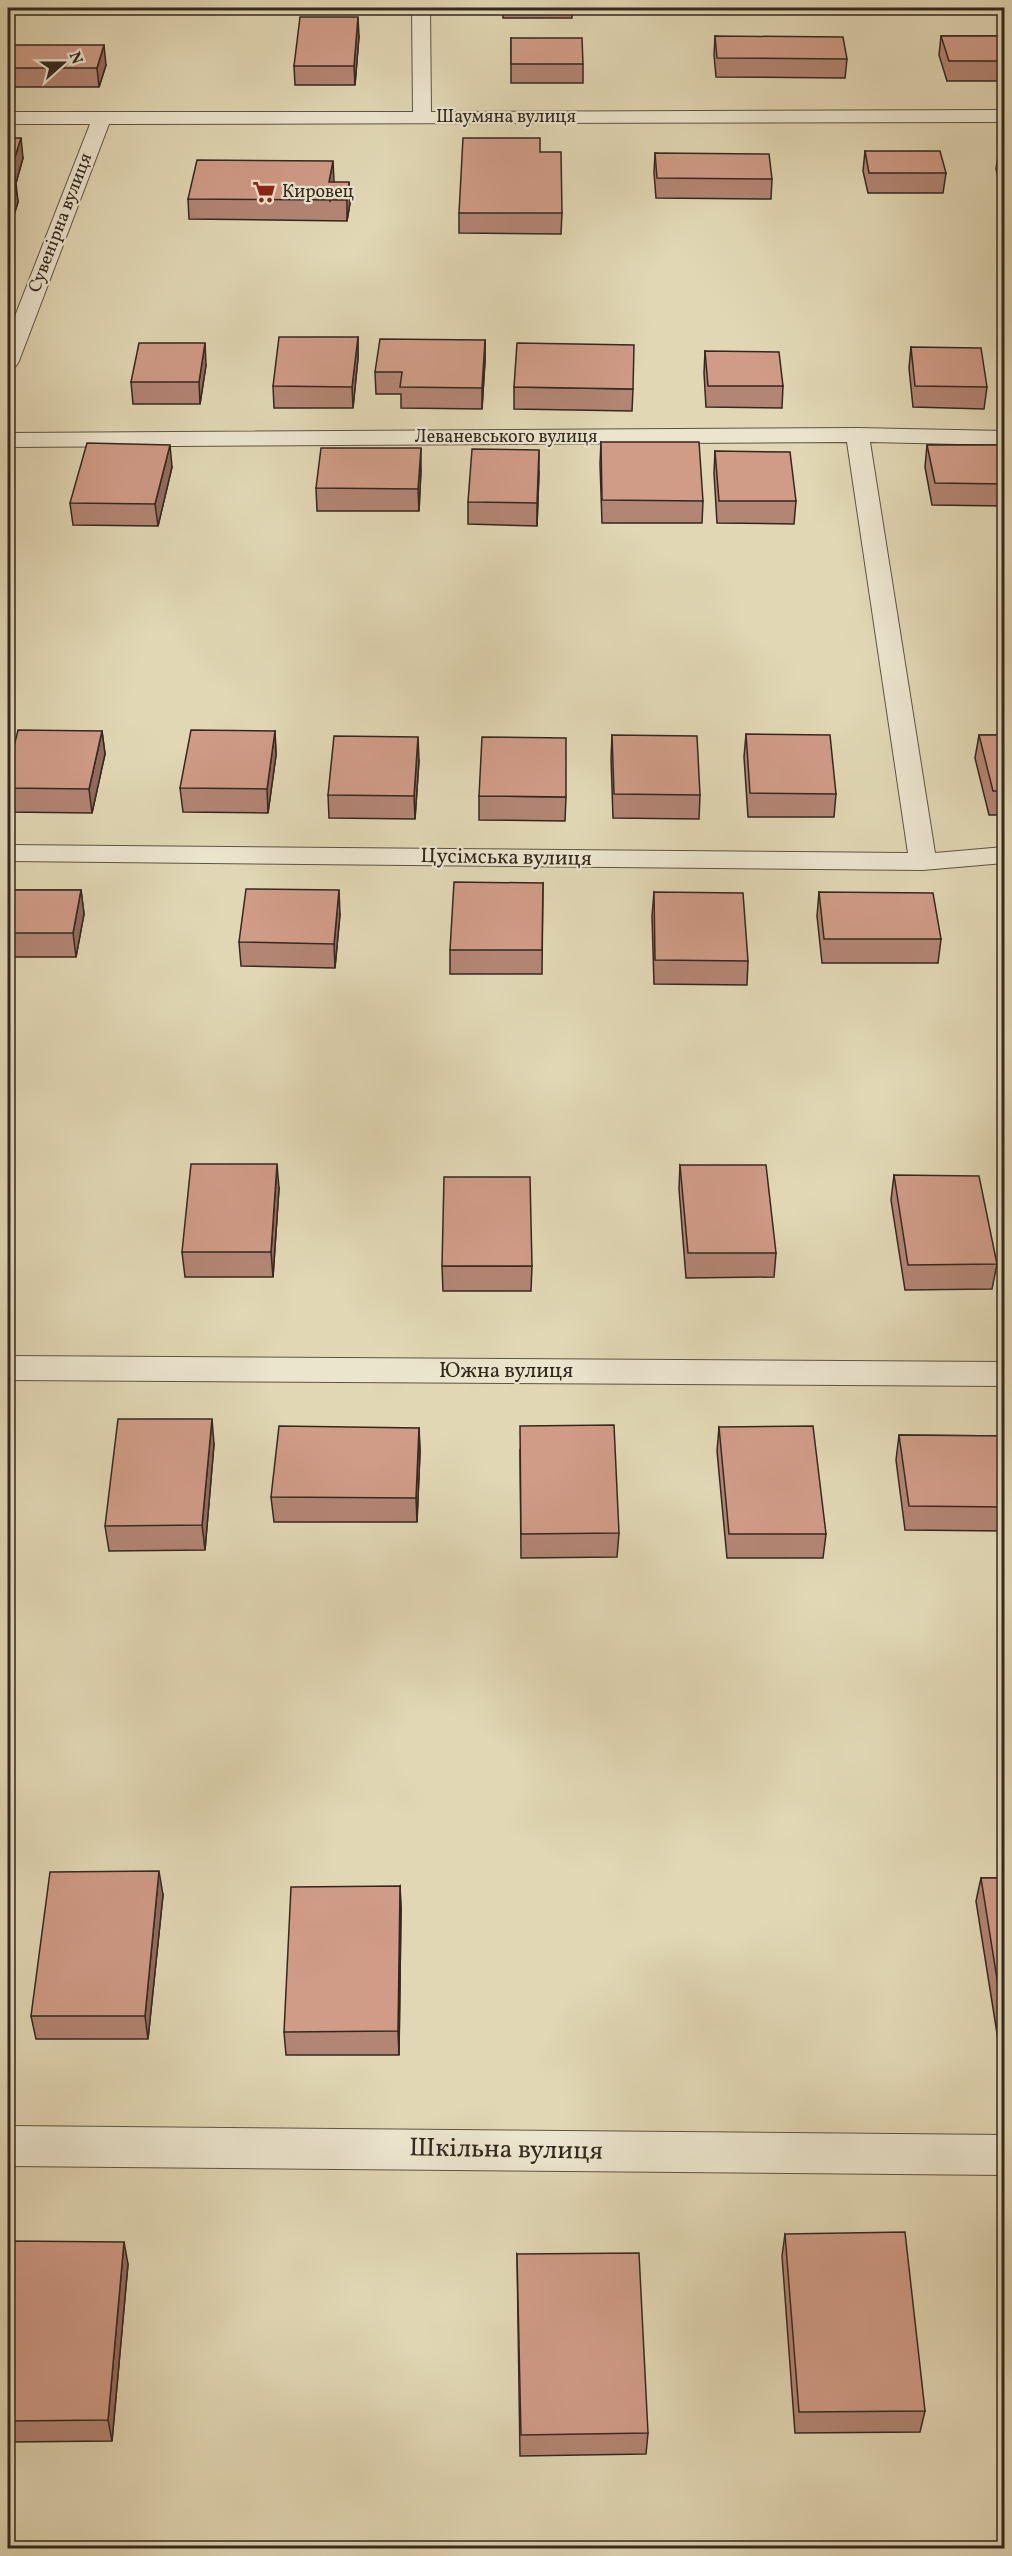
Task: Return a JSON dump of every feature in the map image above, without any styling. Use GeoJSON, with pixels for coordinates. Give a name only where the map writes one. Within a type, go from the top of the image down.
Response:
{"type":"FeatureCollection","features":[{"type":"Feature","properties":{"kind":"street"},"geometry":{"type":"LineString","coordinates":[[421,8],[422,116]]}},
{"type":"Feature","properties":{"kind":"street","name":"Шаумяна вулиця"},"geometry":{"type":"LineString","coordinates":[[8,118],[1005,116]]}},
{"type":"Feature","properties":{"kind":"street","name":"Сувенірна вулиця"},"geometry":{"type":"LineString","coordinates":[[8,361],[101,119]]}},
{"type":"Feature","properties":{"kind":"street"},"geometry":{"type":"LineString","coordinates":[[856,435],[923,862]]}},
{"type":"Feature","properties":{"kind":"street","name":"Леваневського вулиця"},"geometry":{"type":"LineString","coordinates":[[8,440],[856,435],[1005,438]]}},
{"type":"Feature","properties":{"kind":"street","name":"Цусімська вулиця"},"geometry":{"type":"LineString","coordinates":[[8,853],[923,862],[1005,855]]}},
{"type":"Feature","properties":{"kind":"street","name":"Южна вулиця"},"geometry":{"type":"LineString","coordinates":[[8,1368],[1005,1374]]}},
{"type":"Feature","properties":{"kind":"street","name":"Шкільна вулиця"},"geometry":{"type":"LineString","coordinates":[[8,2146],[1005,2155]]}},
{"type":"Feature","properties":{"kind":"building"},"geometry":{"type":"Polygon","coordinates":[[[300,17],[358,17],[354,66],[294,66],[300,17]]]}},
{"type":"Feature","properties":{"kind":"building"},"geometry":{"type":"Polygon","coordinates":[[[715,36],[843,37],[847,59],[717,58],[715,36]]]}},
{"type":"Feature","properties":{"kind":"building"},"geometry":{"type":"Polygon","coordinates":[[[941,36],[1005,36],[1005,61],[949,61],[941,36]]]}},
{"type":"Feature","properties":{"kind":"building"},"geometry":{"type":"Polygon","coordinates":[[[511,38],[582,38],[583,64],[511,64],[511,38]]]}},
{"type":"Feature","properties":{"kind":"building"},"geometry":{"type":"Polygon","coordinates":[[[8,45],[104,45],[97,68],[8,68],[8,45]]]}},
{"type":"Feature","properties":{"kind":"building"},"geometry":{"type":"Polygon","coordinates":[[[8,138],[21,138],[13,163],[8,163],[8,138]]]}},
{"type":"Feature","properties":{"kind":"building"},"geometry":{"type":"Polygon","coordinates":[[[463,138],[540,138],[540,152],[561,152],[562,213],[459,213],[463,138]]]}},
{"type":"Feature","properties":{"kind":"building"},"geometry":{"type":"Polygon","coordinates":[[[999,149],[1005,149],[1005,175],[999,149]]]}},
{"type":"Feature","properties":{"kind":"building"},"geometry":{"type":"Polygon","coordinates":[[[865,151],[940,151],[946,173],[869,173],[865,151]]]}},
{"type":"Feature","properties":{"kind":"building"},"geometry":{"type":"Polygon","coordinates":[[[655,153],[769,154],[772,179],[657,178],[655,153]]]}},
{"type":"Feature","properties":{"kind":"building"},"geometry":{"type":"Polygon","coordinates":[[[197,160],[333,161],[329,182],[349,182],[347,200],[188,199],[197,160]]]}},
{"type":"Feature","properties":{"kind":"building"},"geometry":{"type":"Polygon","coordinates":[[[8,182],[15,182],[8,207],[8,182]]]}},
{"type":"Feature","properties":{"kind":"building"},"geometry":{"type":"Polygon","coordinates":[[[279,337],[358,337],[352,387],[273,386],[279,337]]]}},
{"type":"Feature","properties":{"kind":"building"},"geometry":{"type":"Polygon","coordinates":[[[380,339],[485,340],[482,388],[400,387],[402,372],[375,372],[380,339]]]}},
{"type":"Feature","properties":{"kind":"building"},"geometry":{"type":"Polygon","coordinates":[[[139,343],[205,343],[199,382],[131,382],[139,343]]]}},
{"type":"Feature","properties":{"kind":"building"},"geometry":{"type":"Polygon","coordinates":[[[517,343],[634,345],[633,389],[514,387],[517,343]]]}},
{"type":"Feature","properties":{"kind":"building"},"geometry":{"type":"Polygon","coordinates":[[[911,347],[981,348],[987,387],[915,386],[911,347]]]}},
{"type":"Feature","properties":{"kind":"building"},"geometry":{"type":"Polygon","coordinates":[[[705,351],[779,352],[783,386],[708,386],[705,351]]]}},
{"type":"Feature","properties":{"kind":"building"},"geometry":{"type":"Polygon","coordinates":[[[601,442],[699,442],[703,501],[602,500],[601,442]]]}},
{"type":"Feature","properties":{"kind":"building"},"geometry":{"type":"Polygon","coordinates":[[[87,443],[170,445],[155,504],[70,503],[87,443]]]}},
{"type":"Feature","properties":{"kind":"building"},"geometry":{"type":"Polygon","coordinates":[[[927,445],[1005,445],[1005,484],[935,483],[927,445]]]}},
{"type":"Feature","properties":{"kind":"building"},"geometry":{"type":"Polygon","coordinates":[[[321,448],[421,448],[418,489],[316,488],[321,448]]]}},
{"type":"Feature","properties":{"kind":"building"},"geometry":{"type":"Polygon","coordinates":[[[472,449],[539,450],[537,503],[468,502],[472,449]]]}},
{"type":"Feature","properties":{"kind":"building"},"geometry":{"type":"Polygon","coordinates":[[[715,451],[790,452],[796,501],[719,501],[715,451]]]}},
{"type":"Feature","properties":{"kind":"building"},"geometry":{"type":"Polygon","coordinates":[[[18,730],[102,731],[89,789],[8,788],[8,771],[18,730]]]}},
{"type":"Feature","properties":{"kind":"building"},"geometry":{"type":"Polygon","coordinates":[[[191,730],[275,731],[267,789],[180,788],[191,730]]]}},
{"type":"Feature","properties":{"kind":"building"},"geometry":{"type":"Polygon","coordinates":[[[746,734],[830,735],[836,794],[750,793],[746,734]]]}},
{"type":"Feature","properties":{"kind":"building"},"geometry":{"type":"Polygon","coordinates":[[[612,735],[697,736],[700,795],[614,794],[612,735]]]}},
{"type":"Feature","properties":{"kind":"building"},"geometry":{"type":"Polygon","coordinates":[[[979,735],[1005,735],[1005,791],[993,791],[979,735]]]}},
{"type":"Feature","properties":{"kind":"building"},"geometry":{"type":"Polygon","coordinates":[[[334,736],[418,737],[414,796],[328,795],[334,736]]]}},
{"type":"Feature","properties":{"kind":"building"},"geometry":{"type":"Polygon","coordinates":[[[482,737],[566,738],[566,797],[479,796],[482,737]]]}},
{"type":"Feature","properties":{"kind":"building"},"geometry":{"type":"Polygon","coordinates":[[[454,882],[543,883],[542,950],[450,950],[454,882]]]}},
{"type":"Feature","properties":{"kind":"building"},"geometry":{"type":"Polygon","coordinates":[[[246,889],[339,890],[334,944],[239,942],[246,889]]]}},
{"type":"Feature","properties":{"kind":"building"},"geometry":{"type":"Polygon","coordinates":[[[8,890],[81,890],[73,933],[8,933],[8,890]]]}},
{"type":"Feature","properties":{"kind":"building"},"geometry":{"type":"Polygon","coordinates":[[[654,892],[743,893],[748,961],[655,960],[654,892]]]}},
{"type":"Feature","properties":{"kind":"building"},"geometry":{"type":"Polygon","coordinates":[[[819,892],[933,893],[941,939],[824,939],[819,892]]]}},
{"type":"Feature","properties":{"kind":"building"},"geometry":{"type":"Polygon","coordinates":[[[191,1164],[277,1164],[271,1252],[182,1252],[191,1164]]]}},
{"type":"Feature","properties":{"kind":"building"},"geometry":{"type":"Polygon","coordinates":[[[680,1165],[766,1165],[776,1253],[688,1253],[680,1165]]]}},
{"type":"Feature","properties":{"kind":"building"},"geometry":{"type":"Polygon","coordinates":[[[894,1175],[979,1176],[997,1264],[908,1265],[894,1175]]]}},
{"type":"Feature","properties":{"kind":"building"},"geometry":{"type":"Polygon","coordinates":[[[444,1177],[530,1177],[532,1266],[442,1266],[444,1177]]]}},
{"type":"Feature","properties":{"kind":"building"},"geometry":{"type":"Polygon","coordinates":[[[118,1419],[212,1419],[202,1525],[105,1526],[118,1419]]]}},
{"type":"Feature","properties":{"kind":"building"},"geometry":{"type":"Polygon","coordinates":[[[614,1425],[619,1533],[521,1534],[520,1426],[614,1425]]]}},
{"type":"Feature","properties":{"kind":"building"},"geometry":{"type":"Polygon","coordinates":[[[279,1426],[419,1428],[416,1498],[271,1497],[279,1426]]]}},
{"type":"Feature","properties":{"kind":"building"},"geometry":{"type":"Polygon","coordinates":[[[813,1426],[826,1534],[729,1534],[719,1427],[813,1426]]]}},
{"type":"Feature","properties":{"kind":"building"},"geometry":{"type":"Polygon","coordinates":[[[899,1435],[1005,1436],[1005,1507],[909,1506],[899,1435]]]}},
{"type":"Feature","properties":{"kind":"building"},"geometry":{"type":"Polygon","coordinates":[[[159,1871],[145,2016],[31,2016],[50,1872],[159,1871]]]}},
{"type":"Feature","properties":{"kind":"building"},"geometry":{"type":"Polygon","coordinates":[[[981,1878],[1005,1878],[1005,2023],[1004,2023],[981,1878]]]}},
{"type":"Feature","properties":{"kind":"building"},"geometry":{"type":"Polygon","coordinates":[[[400,1886],[398,2031],[284,2032],[291,1887],[400,1886]]]}},
{"type":"Feature","properties":{"kind":"building"},"geometry":{"type":"Polygon","coordinates":[[[905,2232],[925,2411],[799,2412],[785,2234],[905,2232]]]}},
{"type":"Feature","properties":{"kind":"building"},"geometry":{"type":"Polygon","coordinates":[[[8,2241],[124,2242],[108,2420],[8,2421],[8,2241]]]}},
{"type":"Feature","properties":{"kind":"building"},"geometry":{"type":"Polygon","coordinates":[[[639,2253],[648,2433],[521,2435],[517,2254],[639,2253]]]}},
{"type":"Feature","properties":{"kind":"place","name":"Кировец"},"geometry":{"type":"Point","coordinates":[264,192]}}]}
